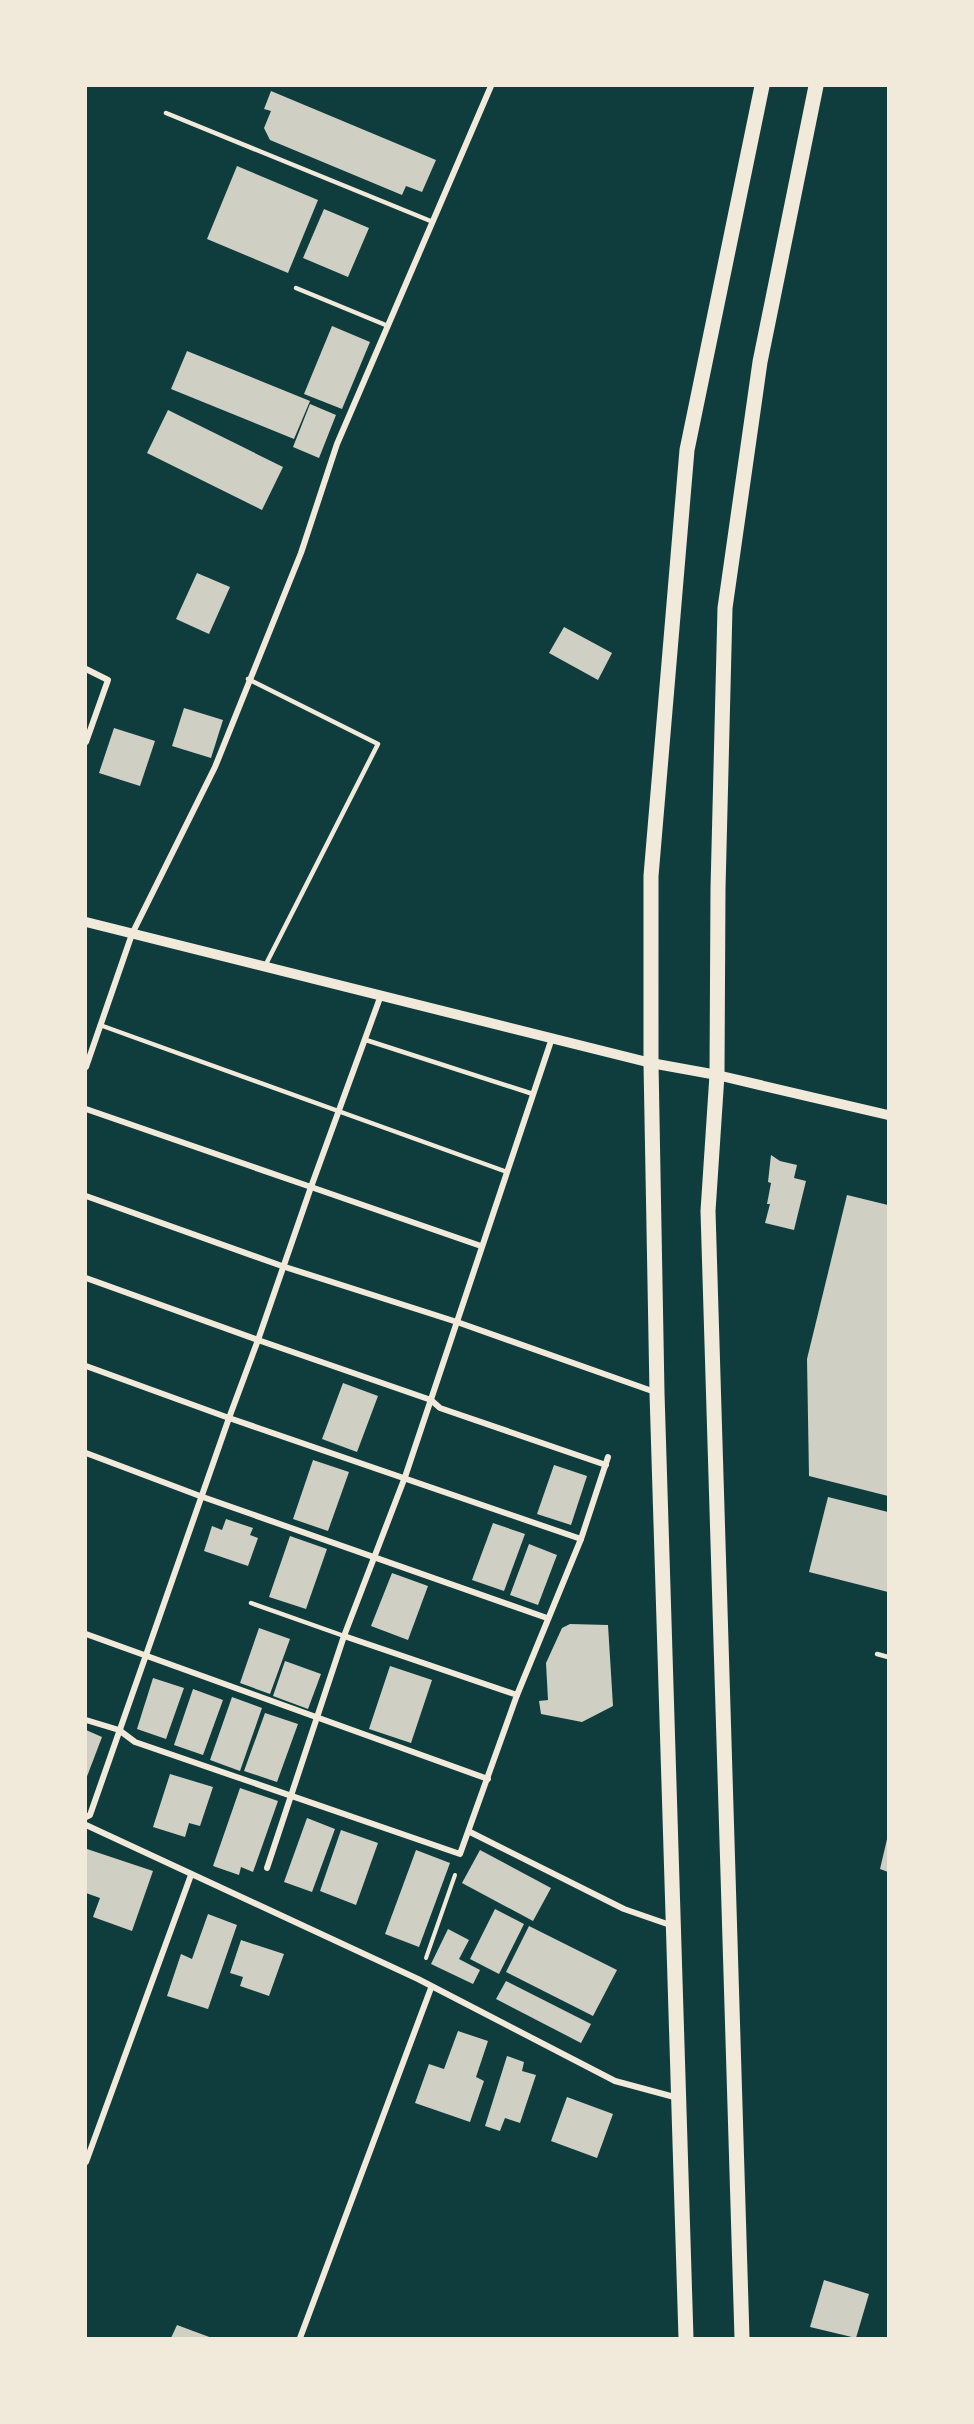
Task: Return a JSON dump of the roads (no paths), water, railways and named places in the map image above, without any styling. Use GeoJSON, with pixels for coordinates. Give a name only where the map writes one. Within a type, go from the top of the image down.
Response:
{"type":"FeatureCollection","features":[{"type":"Feature","properties":{"kind":"main road"},"geometry":{"type":"LineString","coordinates":[[686,2338],[657,1393],[651,1063],[651,876],[687,450],[762,86]]}},
{"type":"Feature","properties":{"kind":"main road"},"geometry":{"type":"LineString","coordinates":[[742,2338],[708,1211],[717,1075],[718,890],[725,608],[760,362],[816,86]]}},
{"type":"Feature","properties":{"kind":"street"},"geometry":{"type":"LineString","coordinates":[[86,1066],[132,934],[215,767],[301,554],[337,444],[491,86]]}},
{"type":"Feature","properties":{"kind":"street"},"geometry":{"type":"LineString","coordinates":[[86,669],[108,680],[86,742]]}},
{"type":"Feature","properties":{"kind":"street"},"geometry":{"type":"LineString","coordinates":[[86,922],[651,1063],[717,1075],[888,1115]]}},
{"type":"Feature","properties":{"kind":"street"},"geometry":{"type":"LineString","coordinates":[[86,1817],[90,1815],[200,1496],[381,995]]}},
{"type":"Feature","properties":{"kind":"street"},"geometry":{"type":"LineString","coordinates":[[267,1868],[344,1636],[405,1477],[552,1037]]}},
{"type":"Feature","properties":{"kind":"street"},"geometry":{"type":"LineString","coordinates":[[86,1108],[481,1246]]}},
{"type":"Feature","properties":{"kind":"street"},"geometry":{"type":"LineString","coordinates":[[86,1196],[282,1266],[457,1322],[657,1393]]}},
{"type":"Feature","properties":{"kind":"street"},"geometry":{"type":"LineString","coordinates":[[86,1278],[431,1400],[440,1408],[606,1465]]}},
{"type":"Feature","properties":{"kind":"street"},"geometry":{"type":"LineString","coordinates":[[86,1365],[229,1418],[405,1477],[424,1487],[581,1539]]}},
{"type":"Feature","properties":{"kind":"street"},"geometry":{"type":"LineString","coordinates":[[86,1453],[200,1496],[547,1618]]}},
{"type":"Feature","properties":{"kind":"street"},"geometry":{"type":"LineString","coordinates":[[86,1719],[118,1730],[135,1742],[460,1854],[470,1832],[517,1695],[581,1539],[608,1457]]}},
{"type":"Feature","properties":{"kind":"street"},"geometry":{"type":"LineString","coordinates":[[86,1634],[488,1779]]}},
{"type":"Feature","properties":{"kind":"street"},"geometry":{"type":"LineString","coordinates":[[344,1636],[517,1695]]}},
{"type":"Feature","properties":{"kind":"street"},"geometry":{"type":"LineString","coordinates":[[86,1826],[418,1979],[431,1988],[615,2081],[678,2099]]}},
{"type":"Feature","properties":{"kind":"street"},"geometry":{"type":"LineString","coordinates":[[470,1832],[624,1909],[675,1926]]}},
{"type":"Feature","properties":{"kind":"street"},"geometry":{"type":"LineString","coordinates":[[86,2162],[191,1875]]}},
{"type":"Feature","properties":{"kind":"street"},"geometry":{"type":"LineString","coordinates":[[300,2338],[431,1988]]}},
{"type":"Feature","properties":{"kind":"lane"},"geometry":{"type":"LineString","coordinates":[[166,113],[433,222]]}},
{"type":"Feature","properties":{"kind":"lane"},"geometry":{"type":"LineString","coordinates":[[296,288],[388,326]]}},
{"type":"Feature","properties":{"kind":"lane"},"geometry":{"type":"LineString","coordinates":[[249,679],[378,744],[265,966]]}},
{"type":"Feature","properties":{"kind":"lane"},"geometry":{"type":"LineString","coordinates":[[100,1025],[507,1172]]}},
{"type":"Feature","properties":{"kind":"lane"},"geometry":{"type":"LineString","coordinates":[[366,1040],[533,1094]]}},
{"type":"Feature","properties":{"kind":"lane"},"geometry":{"type":"LineString","coordinates":[[250,1603],[344,1636]]}},
{"type":"Feature","properties":{"kind":"lane"},"geometry":{"type":"LineString","coordinates":[[877,1654],[888,1657]]}}]}
